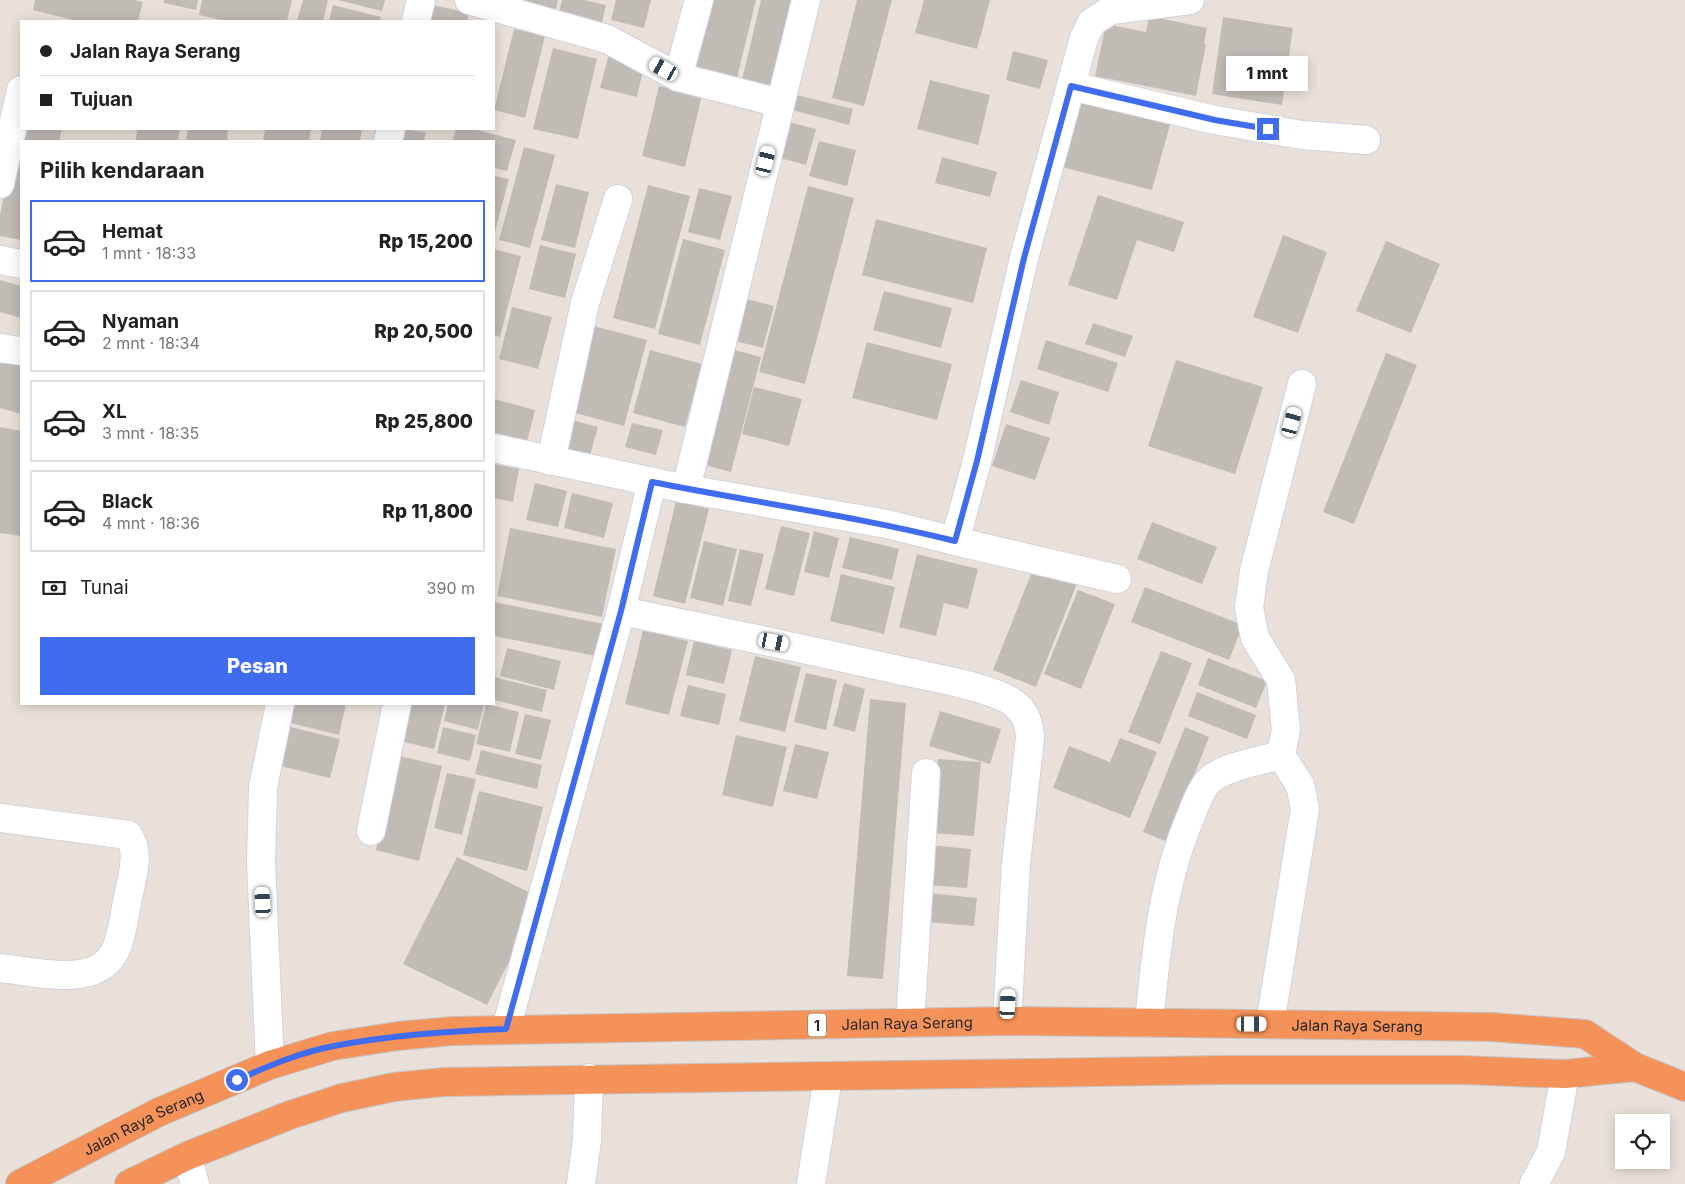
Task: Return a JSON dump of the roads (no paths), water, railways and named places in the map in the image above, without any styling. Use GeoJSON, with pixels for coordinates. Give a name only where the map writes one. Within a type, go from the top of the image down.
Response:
{"type":"FeatureCollection","features":[{"type":"Feature","properties":{"kind":"highway","name":"Jalan Raya Serang"},"geometry":{"type":"LineString","coordinates":[[20,1184],[159,1112],[270,1066],[333,1046],[398,1036],[506,1029],[1007,1021],[1491,1027],[1585,1034],[1635,1066],[1685,1088]]}},
{"type":"Feature","properties":{"kind":"highway"},"geometry":{"type":"LineString","coordinates":[[129,1184],[187,1156],[290,1115],[342,1098],[394,1087],[444,1082],[590,1078],[828,1077],[1222,1070],[1462,1070],[1565,1074],[1635,1066]]}},
{"type":"Feature","properties":{"kind":"street"},"geometry":{"type":"LineString","coordinates":[[416,20],[421,0]]}},
{"type":"Feature","properties":{"kind":"street"},"geometry":{"type":"LineString","coordinates":[[469,0],[607,39],[678,77],[780,103]]}},
{"type":"Feature","properties":{"kind":"street"},"geometry":{"type":"LineString","coordinates":[[678,77],[699,0]]}},
{"type":"Feature","properties":{"kind":"street"},"geometry":{"type":"LineString","coordinates":[[686,489],[806,0]]}},
{"type":"Feature","properties":{"kind":"street"},"geometry":{"type":"LineString","coordinates":[[955,541],[977,461],[1024,258],[1084,38],[1092,22],[1111,10],[1190,0]]}},
{"type":"Feature","properties":{"kind":"street"},"geometry":{"type":"LineString","coordinates":[[1071,86],[1215,120],[1302,135],[1366,140]]}},
{"type":"Feature","properties":{"kind":"street"},"geometry":{"type":"LineString","coordinates":[[0,184],[20,94]]}},
{"type":"Feature","properties":{"kind":"street"},"geometry":{"type":"LineString","coordinates":[[551,461],[585,303],[618,199]]}},
{"type":"Feature","properties":{"kind":"street"},"geometry":{"type":"LineString","coordinates":[[0,260],[20,264]]}},
{"type":"Feature","properties":{"kind":"street"},"geometry":{"type":"LineString","coordinates":[[0,348],[20,351]]}},
{"type":"Feature","properties":{"kind":"street"},"geometry":{"type":"LineString","coordinates":[[1270,1024],[1305,809],[1300,785],[1281,756],[1286,730],[1280,680],[1255,638],[1249,608],[1254,571],[1302,384]]}},
{"type":"Feature","properties":{"kind":"street"},"geometry":{"type":"LineString","coordinates":[[495,448],[686,489],[887,524],[1117,579]]}},
{"type":"Feature","properties":{"kind":"street"},"geometry":{"type":"LineString","coordinates":[[506,1029],[621,611],[652,482]]}},
{"type":"Feature","properties":{"kind":"street"},"geometry":{"type":"LineString","coordinates":[[621,611],[812,650],[950,682],[987,691],[1015,704],[1029,722],[1030,737],[1016,864],[1007,1021]]}},
{"type":"Feature","properties":{"kind":"street"},"geometry":{"type":"LineString","coordinates":[[270,1066],[260,862],[263,787],[280,705]]}},
{"type":"Feature","properties":{"kind":"street"},"geometry":{"type":"LineString","coordinates":[[371,831],[397,705]]}},
{"type":"Feature","properties":{"kind":"street"},"geometry":{"type":"LineString","coordinates":[[1149,1023],[1156,949],[1165,895],[1184,831],[1197,802],[1207,782],[1221,772],[1281,756]]}},
{"type":"Feature","properties":{"kind":"street"},"geometry":{"type":"LineString","coordinates":[[910,1024],[926,773]]}},
{"type":"Feature","properties":{"kind":"street"},"geometry":{"type":"LineString","coordinates":[[0,818],[128,835],[134,849],[128,899],[113,955],[98,968],[86,974],[70,976],[0,968]]}},
{"type":"Feature","properties":{"kind":"street"},"geometry":{"type":"LineString","coordinates":[[1534,1184],[1551,1152],[1565,1074]]}},
{"type":"Feature","properties":{"kind":"street"},"geometry":{"type":"LineString","coordinates":[[811,1184],[828,1077]]}},
{"type":"Feature","properties":{"kind":"street"},"geometry":{"type":"LineString","coordinates":[[580,1184],[587,1140],[590,1078]]}},
{"type":"Feature","properties":{"kind":"street"},"geometry":{"type":"LineString","coordinates":[[187,1156],[195,1184]]}}]}
